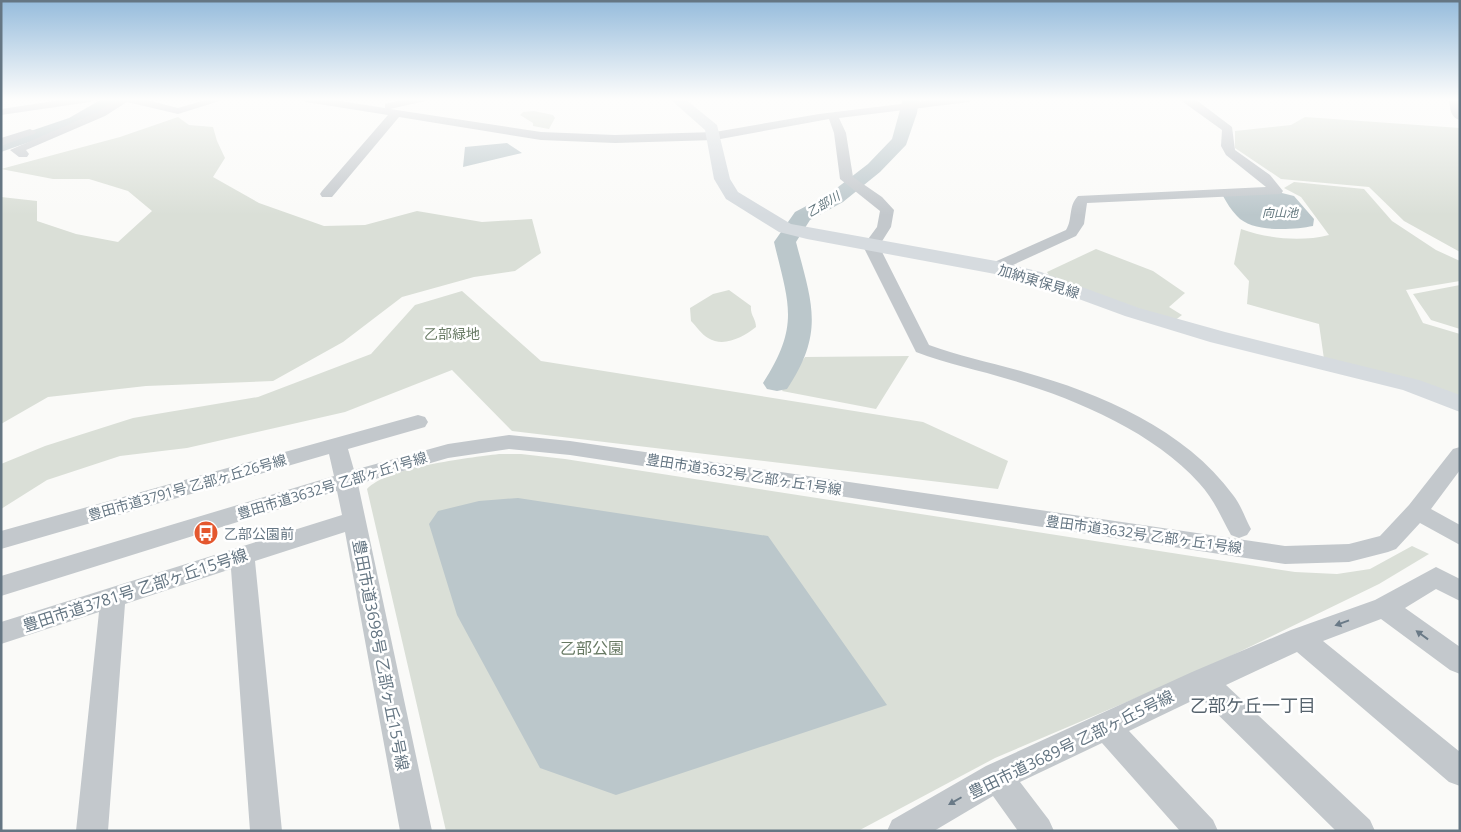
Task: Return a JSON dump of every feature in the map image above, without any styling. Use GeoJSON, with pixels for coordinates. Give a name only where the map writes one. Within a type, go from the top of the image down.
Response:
{"type":"FeatureCollection","features":[{"type":"Feature","properties":{"kind":"main road","name":"加納東保見線"},"geometry":{"type":"LineString","coordinates":[[715,138],[718,161],[724,185],[747,206],[793,230],[871,246],[996,267],[1034,276],[1132,312],[1214,336],[1411,386],[1460,404]]}},
{"type":"Feature","properties":{"kind":"street"},"geometry":{"type":"LineString","coordinates":[[1,142],[13,138]]}},
{"type":"Feature","properties":{"kind":"street"},"geometry":{"type":"LineString","coordinates":[[23,154],[16,150],[45,138]]}},
{"type":"Feature","properties":{"kind":"street"},"geometry":{"type":"LineString","coordinates":[[327,194],[375,138]]}},
{"type":"Feature","properties":{"kind":"street"},"geometry":{"type":"LineString","coordinates":[[495,138],[515,141]]}},
{"type":"Feature","properties":{"kind":"street"},"geometry":{"type":"LineString","coordinates":[[577,138],[592,138]]}},
{"type":"Feature","properties":{"kind":"street"},"geometry":{"type":"LineString","coordinates":[[841,138],[852,183],[888,210],[884,227],[871,246],[922,348],[1074,394],[1141,427],[1190,461],[1221,493],[1239,529]]}},
{"type":"Feature","properties":{"kind":"street"},"geometry":{"type":"LineString","coordinates":[[996,267],[1071,233],[1078,224],[1079,203],[1083,200],[1276,191],[1264,178],[1230,152],[1227,146],[1227,138]]}},
{"type":"Feature","properties":{"kind":"street","name":"豊田市道3791号 乙部ヶ丘26号線"},"geometry":{"type":"LineString","coordinates":[[1,540],[418,422]]}},
{"type":"Feature","properties":{"kind":"street","name":"豊田市道3632号 乙部ヶ丘1号線"},"geometry":{"type":"LineString","coordinates":[[1,586],[346,480],[448,451],[509,442],[580,450],[1285,555],[1349,553],[1388,543],[1417,511],[1460,454]]}},
{"type":"Feature","properties":{"kind":"street"},"geometry":{"type":"LineString","coordinates":[[337,445],[346,480]]}},
{"type":"Feature","properties":{"kind":"street","name":"豊田市道3698号 乙部ヶ丘15号線"},"geometry":{"type":"LineString","coordinates":[[346,480],[416,831]]}},
{"type":"Feature","properties":{"kind":"street"},"geometry":{"type":"LineString","coordinates":[[1417,511],[1460,536]]}},
{"type":"Feature","properties":{"kind":"street","name":"豊田市道3781号 乙部ヶ丘15号線"},"geometry":{"type":"LineString","coordinates":[[1,632],[354,520]]}},
{"type":"Feature","properties":{"kind":"street"},"geometry":{"type":"LineString","coordinates":[[242,556],[266,831]]}},
{"type":"Feature","properties":{"kind":"street","name":"豊田市道3689号 乙部ヶ丘5号線"},"geometry":{"type":"LineString","coordinates":[[904,831],[997,777],[1202,681],[1300,638],[1384,607],[1436,577],[1460,591]]}},
{"type":"Feature","properties":{"kind":"street"},"geometry":{"type":"LineString","coordinates":[[92,831],[113,597]]}},
{"type":"Feature","properties":{"kind":"street"},"geometry":{"type":"LineString","coordinates":[[1384,607],[1460,662]]}},
{"type":"Feature","properties":{"kind":"street"},"geometry":{"type":"LineString","coordinates":[[1300,638],[1460,771]]}},
{"type":"Feature","properties":{"kind":"street"},"geometry":{"type":"LineString","coordinates":[[1202,681],[1359,831]]}},
{"type":"Feature","properties":{"kind":"street"},"geometry":{"type":"LineString","coordinates":[[1106,727],[1202,831]]}},
{"type":"Feature","properties":{"kind":"street"},"geometry":{"type":"LineString","coordinates":[[997,777],[1038,831]]}},
{"type":"Feature","properties":{"kind":"green space"},"geometry":{"type":"Polygon","coordinates":[[[117,138],[216,138],[225,158],[213,177],[259,203],[324,226],[365,225],[417,211],[482,222],[532,219],[541,253],[515,271],[474,277],[402,297],[343,342],[273,381],[146,386],[48,397],[1,424],[1,197],[37,201],[37,221],[76,234],[118,242],[152,211],[128,191],[89,179],[53,179],[1,169],[117,138]]]}},
{"type":"Feature","properties":{"kind":"green space"},"geometry":{"type":"Polygon","coordinates":[[[1235,138],[1460,138],[1460,252],[1404,221],[1369,187],[1281,179],[1235,148],[1235,138]]]}},
{"type":"Feature","properties":{"kind":"green space"},"geometry":{"type":"Polygon","coordinates":[[[1294,182],[1364,189],[1392,221],[1436,250],[1460,261],[1460,281],[1406,290],[1423,323],[1460,334],[1460,399],[1324,359],[1319,324],[1247,304],[1249,281],[1234,264],[1241,229],[1274,237],[1296,239],[1329,235],[1301,197],[1284,188],[1294,182]]]}},
{"type":"Feature","properties":{"kind":"green space"},"geometry":{"type":"Polygon","coordinates":[[[1096,249],[1153,271],[1185,293],[1169,307],[1182,315],[1174,321],[1050,277],[1047,272],[1096,249]]]}},
{"type":"Feature","properties":{"kind":"green space"},"geometry":{"type":"Polygon","coordinates":[[[1460,285],[1460,329],[1431,320],[1413,294],[1460,285]]]}},
{"type":"Feature","properties":{"kind":"green space"},"geometry":{"type":"Polygon","coordinates":[[[729,290],[751,306],[756,327],[727,342],[714,341],[704,335],[691,321],[690,308],[713,294],[729,290]]]}},
{"type":"Feature","properties":{"kind":"green space","name":"乙部緑地"},"geometry":{"type":"Polygon","coordinates":[[[462,291],[541,361],[923,422],[1008,461],[998,489],[512,431],[452,370],[345,412],[187,448],[120,456],[47,480],[1,509],[1,464],[45,446],[133,418],[258,397],[371,354],[415,305],[462,291]]]}},
{"type":"Feature","properties":{"kind":"green space"},"geometry":{"type":"Polygon","coordinates":[[[909,356],[876,409],[782,391],[805,357],[909,356]]]}},
{"type":"Feature","properties":{"kind":"green space","name":"乙部公園"},"geometry":{"type":"Polygon","coordinates":[[[499,454],[521,454],[565,459],[1295,572],[1337,574],[1370,569],[1412,546],[1429,554],[1379,584],[1202,670],[995,758],[858,831],[446,831],[367,489],[377,481],[410,469],[499,454]]]}},
{"type":"Feature","properties":{"kind":"water"},"geometry":{"type":"Polygon","coordinates":[[[507,143],[522,153],[463,167],[465,147],[507,143]]]}},
{"type":"Feature","properties":{"kind":"water","name":"向山池"},"geometry":{"type":"Polygon","coordinates":[[[1278,192],[1294,196],[1314,219],[1313,226],[1295,229],[1273,229],[1252,225],[1237,216],[1223,196],[1278,192]]]}},
{"type":"Feature","properties":{"kind":"water"},"geometry":{"type":"Polygon","coordinates":[[[518,498],[768,536],[887,705],[616,795],[540,768],[457,615],[429,524],[438,511],[479,501],[518,498]]]}},
{"type":"Feature","properties":{"kind":"waterway"},"geometry":{"type":"LineString","coordinates":[[1,147],[27,138]]}},
{"type":"Feature","properties":{"kind":"waterway","name":"乙部川"},"geometry":{"type":"LineString","coordinates":[[777,383],[797,345],[801,314],[799,298],[785,242],[802,216],[836,198],[874,168],[901,138]]}},
{"type":"Feature","properties":{"kind":"place","name":"乙部公園前"},"geometry":{"type":"Point","coordinates":[206,533]}},
{"type":"Feature","properties":{"kind":"district","name":"乙部ケ丘一丁目"},"geometry":{"type":"Point","coordinates":[1253,705]}}]}
